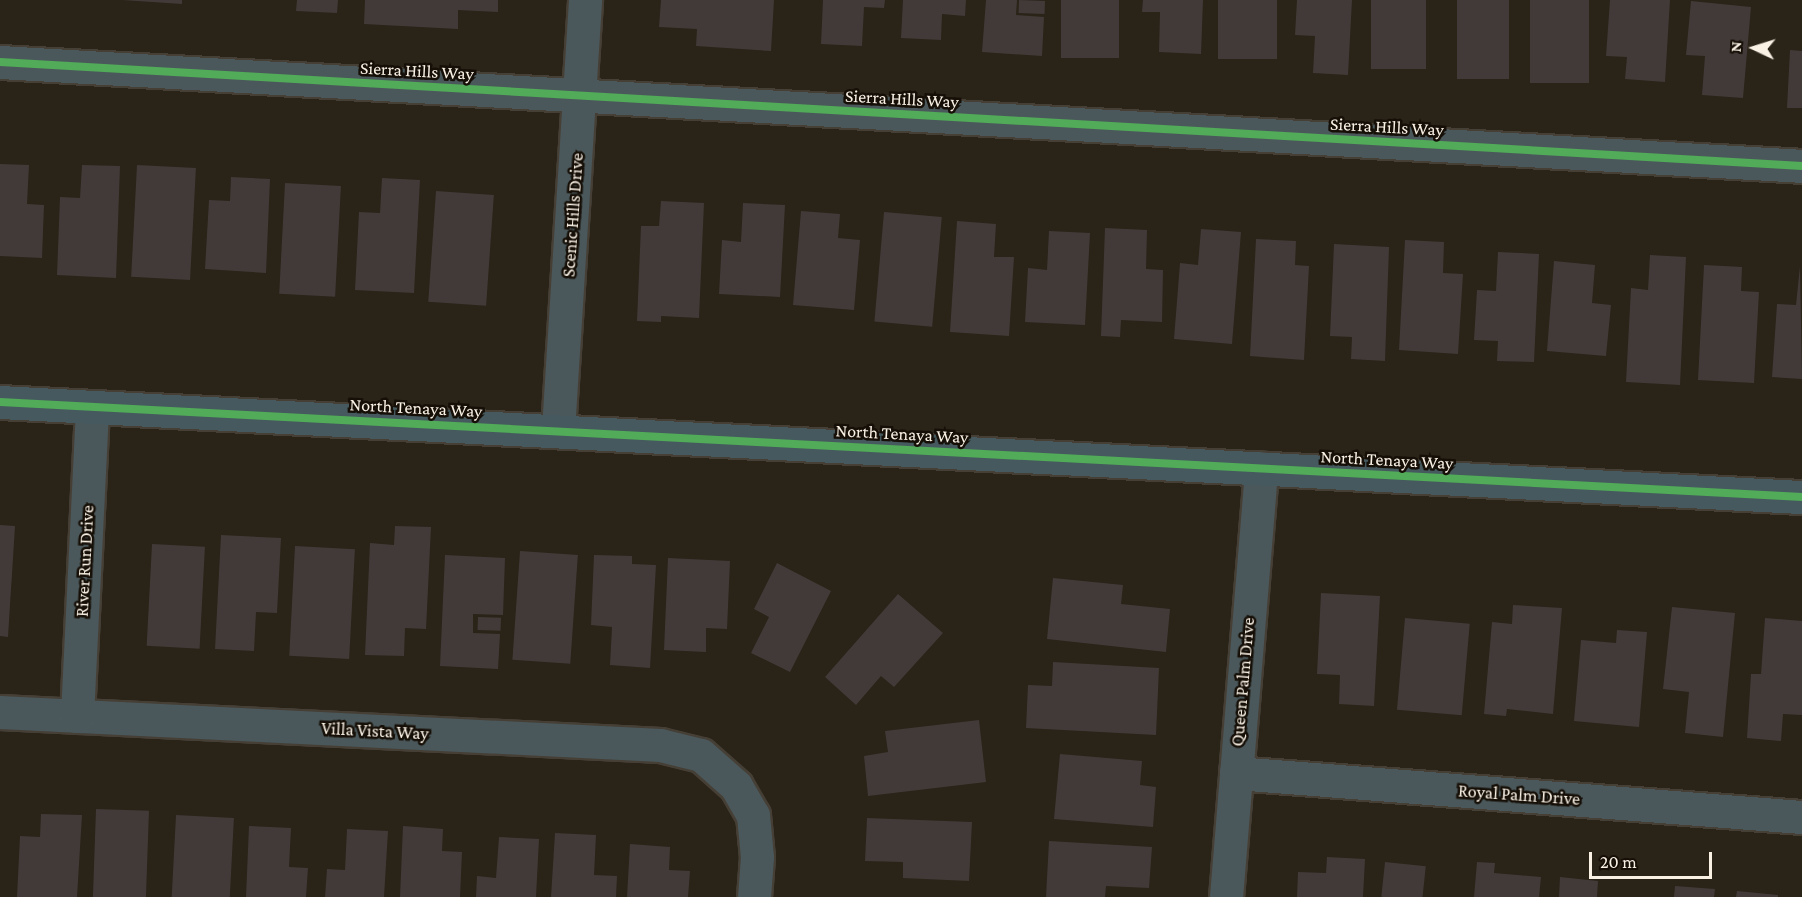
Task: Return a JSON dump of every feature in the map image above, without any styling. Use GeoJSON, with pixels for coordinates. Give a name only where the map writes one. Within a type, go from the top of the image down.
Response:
{"type":"FeatureCollection","features":[{"type":"Feature","properties":{"kind":"main road","name":"North Tenaya Way"},"geometry":{"type":"LineString","coordinates":[[0,402],[1802,497]]}},
{"type":"Feature","properties":{"kind":"street","name":"Scenic Hills Drive"},"geometry":{"type":"LineString","coordinates":[[558,430],[585,0]]}},
{"type":"Feature","properties":{"kind":"street","name":"Sierra Hills Way"},"geometry":{"type":"LineString","coordinates":[[0,62],[1802,166]]}},
{"type":"Feature","properties":{"kind":"street","name":"River Run Drive"},"geometry":{"type":"LineString","coordinates":[[77,716],[92,407]]}},
{"type":"Feature","properties":{"kind":"street","name":"Queen Palm Drive"},"geometry":{"type":"LineString","coordinates":[[1226,897],[1261,468]]}},
{"type":"Feature","properties":{"kind":"street","name":"Villa Vista Way"},"geometry":{"type":"LineString","coordinates":[[0,712],[660,745],[701,755],[736,786],[753,815],[758,857],[754,897]]}},
{"type":"Feature","properties":{"kind":"street","name":"Royal Palm Drive"},"geometry":{"type":"LineString","coordinates":[[1236,773],[1802,817]]}},
{"type":"Feature","properties":{"kind":"building"},"geometry":{"type":"Polygon","coordinates":[[[122,0],[182,0],[182,4],[122,0]]]}},
{"type":"Feature","properties":{"kind":"building"},"geometry":{"type":"Polygon","coordinates":[[[297,0],[338,0],[337,13],[296,11],[297,0]]]}},
{"type":"Feature","properties":{"kind":"building"},"geometry":{"type":"Polygon","coordinates":[[[365,0],[498,0],[498,12],[458,10],[458,29],[364,24],[365,0]]]}},
{"type":"Feature","properties":{"kind":"building"},"geometry":{"type":"Polygon","coordinates":[[[661,0],[774,0],[771,51],[696,46],[697,29],[659,27],[661,0]]]}},
{"type":"Feature","properties":{"kind":"building"},"geometry":{"type":"Polygon","coordinates":[[[823,0],[885,0],[884,8],[864,7],[862,46],[821,44],[823,0]]]}},
{"type":"Feature","properties":{"kind":"building"},"geometry":{"type":"Polygon","coordinates":[[[903,0],[966,0],[965,16],[942,14],[941,40],[901,38],[903,0]]]}},
{"type":"Feature","properties":{"kind":"building"},"geometry":{"type":"Polygon","coordinates":[[[986,0],[1017,0],[1016,15],[1044,17],[1042,56],[982,52],[986,0]]]}},
{"type":"Feature","properties":{"kind":"building"},"geometry":{"type":"Polygon","coordinates":[[[1019,0],[1045,1],[1045,14],[1019,13],[1019,0]]]}},
{"type":"Feature","properties":{"kind":"building"},"geometry":{"type":"Polygon","coordinates":[[[1061,0],[1119,0],[1119,58],[1061,58],[1061,0]]]}},
{"type":"Feature","properties":{"kind":"building"},"geometry":{"type":"Polygon","coordinates":[[[1143,0],[1203,0],[1201,54],[1159,52],[1160,12],[1142,12],[1143,0]]]}},
{"type":"Feature","properties":{"kind":"building"},"geometry":{"type":"Polygon","coordinates":[[[1218,0],[1277,0],[1277,59],[1218,59],[1218,0]]]}},
{"type":"Feature","properties":{"kind":"building"},"geometry":{"type":"Polygon","coordinates":[[[1297,0],[1352,0],[1348,75],[1313,73],[1315,36],[1295,35],[1297,0]]]}},
{"type":"Feature","properties":{"kind":"building"},"geometry":{"type":"Polygon","coordinates":[[[1371,0],[1426,0],[1426,69],[1371,69],[1371,0]]]}},
{"type":"Feature","properties":{"kind":"building"},"geometry":{"type":"Polygon","coordinates":[[[1457,0],[1509,0],[1509,79],[1457,79],[1457,0]]]}},
{"type":"Feature","properties":{"kind":"building"},"geometry":{"type":"Polygon","coordinates":[[[1530,0],[1589,0],[1589,83],[1530,83],[1530,0]]]}},
{"type":"Feature","properties":{"kind":"building"},"geometry":{"type":"Polygon","coordinates":[[[1610,0],[1670,0],[1665,82],[1625,79],[1627,57],[1606,56],[1610,0]]]}},
{"type":"Feature","properties":{"kind":"building"},"geometry":{"type":"Polygon","coordinates":[[[1691,1],[1751,7],[1743,98],[1702,95],[1705,56],[1686,55],[1691,1]]]}},
{"type":"Feature","properties":{"kind":"building"},"geometry":{"type":"Polygon","coordinates":[[[1790,50],[1802,51],[1802,108],[1787,108],[1790,50]]]}},
{"type":"Feature","properties":{"kind":"building"},"geometry":{"type":"Polygon","coordinates":[[[0,164],[29,165],[27,204],[44,205],[42,258],[0,256],[0,164]]]}},
{"type":"Feature","properties":{"kind":"building"},"geometry":{"type":"Polygon","coordinates":[[[82,165],[120,166],[116,278],[57,275],[60,197],[80,198],[82,165]]]}},
{"type":"Feature","properties":{"kind":"building"},"geometry":{"type":"Polygon","coordinates":[[[137,165],[196,168],[190,280],[131,277],[137,165]]]}},
{"type":"Feature","properties":{"kind":"building"},"geometry":{"type":"Polygon","coordinates":[[[231,177],[270,179],[266,273],[205,269],[209,200],[230,201],[231,177]]]}},
{"type":"Feature","properties":{"kind":"building"},"geometry":{"type":"Polygon","coordinates":[[[382,178],[420,180],[414,293],[355,290],[359,212],[380,213],[382,178]]]}},
{"type":"Feature","properties":{"kind":"building"},"geometry":{"type":"Polygon","coordinates":[[[285,183],[341,186],[335,297],[279,294],[285,183]]]}},
{"type":"Feature","properties":{"kind":"building"},"geometry":{"type":"Polygon","coordinates":[[[436,191],[494,195],[486,306],[428,302],[436,191]]]}},
{"type":"Feature","properties":{"kind":"building"},"geometry":{"type":"Polygon","coordinates":[[[661,201],[704,203],[699,318],[661,316],[661,322],[637,321],[641,226],[659,226],[661,201]]]}},
{"type":"Feature","properties":{"kind":"building"},"geometry":{"type":"Polygon","coordinates":[[[743,203],[785,205],[780,297],[719,294],[722,240],[741,242],[743,203]]]}},
{"type":"Feature","properties":{"kind":"building"},"geometry":{"type":"Polygon","coordinates":[[[801,211],[840,214],[838,238],[860,240],[854,310],[793,305],[801,211]]]}},
{"type":"Feature","properties":{"kind":"building"},"geometry":{"type":"Polygon","coordinates":[[[884,212],[942,217],[932,327],[874,322],[884,212]]]}},
{"type":"Feature","properties":{"kind":"building"},"geometry":{"type":"Polygon","coordinates":[[[957,221],[996,224],[994,257],[1014,257],[1009,336],[950,332],[957,221]]]}},
{"type":"Feature","properties":{"kind":"building"},"geometry":{"type":"Polygon","coordinates":[[[1105,228],[1147,230],[1146,269],[1163,270],[1162,322],[1121,320],[1120,337],[1101,336],[1105,228]]]}},
{"type":"Feature","properties":{"kind":"building"},"geometry":{"type":"Polygon","coordinates":[[[1201,229],[1241,232],[1232,344],[1174,339],[1180,263],[1198,265],[1201,229]]]}},
{"type":"Feature","properties":{"kind":"building"},"geometry":{"type":"Polygon","coordinates":[[[1049,231],[1090,233],[1085,325],[1025,322],[1028,268],[1047,270],[1049,231]]]}},
{"type":"Feature","properties":{"kind":"building"},"geometry":{"type":"Polygon","coordinates":[[[1256,239],[1296,241],[1295,265],[1309,266],[1304,360],[1250,356],[1256,239]]]}},
{"type":"Feature","properties":{"kind":"building"},"geometry":{"type":"Polygon","coordinates":[[[1405,240],[1444,242],[1443,273],[1463,274],[1458,354],[1399,350],[1405,240]]]}},
{"type":"Feature","properties":{"kind":"building"},"geometry":{"type":"Polygon","coordinates":[[[1334,244],[1389,247],[1385,361],[1351,359],[1352,337],[1330,336],[1334,244]]]}},
{"type":"Feature","properties":{"kind":"building"},"geometry":{"type":"Polygon","coordinates":[[[1498,252],[1539,254],[1534,362],[1497,361],[1498,341],[1474,340],[1477,290],[1496,291],[1498,252]]]}},
{"type":"Feature","properties":{"kind":"building"},"geometry":{"type":"Polygon","coordinates":[[[1650,255],[1686,257],[1680,385],[1626,382],[1631,288],[1648,290],[1650,255]]]}},
{"type":"Feature","properties":{"kind":"building"},"geometry":{"type":"Polygon","coordinates":[[[1554,261],[1595,265],[1592,303],[1611,305],[1606,356],[1547,351],[1554,261]]]}},
{"type":"Feature","properties":{"kind":"building"},"geometry":{"type":"Polygon","coordinates":[[[1704,265],[1742,267],[1741,291],[1759,292],[1754,383],[1698,380],[1704,265]]]}},
{"type":"Feature","properties":{"kind":"building"},"geometry":{"type":"Polygon","coordinates":[[[1800,266],[1802,379],[1772,377],[1777,304],[1796,305],[1800,266]]]}},
{"type":"Feature","properties":{"kind":"building"},"geometry":{"type":"Polygon","coordinates":[[[0,525],[15,526],[8,637],[0,636],[0,525]]]}},
{"type":"Feature","properties":{"kind":"building"},"geometry":{"type":"Polygon","coordinates":[[[395,526],[431,527],[426,629],[405,628],[404,656],[365,655],[370,543],[394,545],[395,526]]]}},
{"type":"Feature","properties":{"kind":"building"},"geometry":{"type":"Polygon","coordinates":[[[221,535],[281,538],[277,613],[256,612],[254,651],[215,649],[221,535]]]}},
{"type":"Feature","properties":{"kind":"building"},"geometry":{"type":"Polygon","coordinates":[[[152,544],[205,547],[200,649],[147,646],[152,544]]]}},
{"type":"Feature","properties":{"kind":"building"},"geometry":{"type":"Polygon","coordinates":[[[295,546],[355,549],[349,659],[289,656],[295,546]]]}},
{"type":"Feature","properties":{"kind":"building"},"geometry":{"type":"Polygon","coordinates":[[[520,551],[578,555],[570,664],[512,660],[520,551]]]}},
{"type":"Feature","properties":{"kind":"building"},"geometry":{"type":"Polygon","coordinates":[[[445,555],[505,558],[503,615],[473,614],[473,633],[500,634],[498,669],[440,666],[445,555]]]}},
{"type":"Feature","properties":{"kind":"building"},"geometry":{"type":"Polygon","coordinates":[[[594,555],[632,556],[632,564],[656,565],[650,668],[610,665],[612,627],[591,625],[594,555]]]}},
{"type":"Feature","properties":{"kind":"building"},"geometry":{"type":"Polygon","coordinates":[[[668,558],[730,561],[727,629],[706,628],[706,652],[664,650],[668,558]]]}},
{"type":"Feature","properties":{"kind":"building"},"geometry":{"type":"Polygon","coordinates":[[[777,563],[831,591],[790,672],[751,653],[769,617],[754,609],[777,563]]]}},
{"type":"Feature","properties":{"kind":"building"},"geometry":{"type":"Polygon","coordinates":[[[1053,578],[1123,585],[1121,604],[1170,609],[1166,652],[1047,639],[1053,578]]]}},
{"type":"Feature","properties":{"kind":"building"},"geometry":{"type":"Polygon","coordinates":[[[1321,593],[1380,596],[1374,706],[1339,704],[1340,675],[1317,674],[1321,593]]]}},
{"type":"Feature","properties":{"kind":"building"},"geometry":{"type":"Polygon","coordinates":[[[898,594],[943,633],[894,687],[881,676],[856,705],[825,677],[898,594]]]}},
{"type":"Feature","properties":{"kind":"building"},"geometry":{"type":"Polygon","coordinates":[[[1513,605],[1562,608],[1553,714],[1507,709],[1506,716],[1484,714],[1492,622],[1512,624],[1513,605]]]}},
{"type":"Feature","properties":{"kind":"building"},"geometry":{"type":"Polygon","coordinates":[[[1672,607],[1735,613],[1723,737],[1685,733],[1689,692],[1663,689],[1672,607]]]}},
{"type":"Feature","properties":{"kind":"building"},"geometry":{"type":"Polygon","coordinates":[[[478,617],[501,618],[501,631],[478,630],[478,617]]]}},
{"type":"Feature","properties":{"kind":"building"},"geometry":{"type":"Polygon","coordinates":[[[1405,618],[1470,624],[1462,715],[1397,710],[1405,618]]]}},
{"type":"Feature","properties":{"kind":"building"},"geometry":{"type":"Polygon","coordinates":[[[1765,618],[1802,621],[1802,715],[1783,714],[1781,741],[1747,738],[1751,674],[1761,674],[1765,618]]]}},
{"type":"Feature","properties":{"kind":"building"},"geometry":{"type":"Polygon","coordinates":[[[1617,630],[1647,632],[1639,727],[1574,721],[1581,640],[1616,643],[1617,630]]]}},
{"type":"Feature","properties":{"kind":"building"},"geometry":{"type":"Polygon","coordinates":[[[1053,662],[1159,668],[1156,735],[1026,728],[1028,685],[1052,686],[1053,662]]]}},
{"type":"Feature","properties":{"kind":"building"},"geometry":{"type":"Polygon","coordinates":[[[979,720],[986,782],[868,796],[864,756],[888,752],[885,731],[979,720]]]}},
{"type":"Feature","properties":{"kind":"building"},"geometry":{"type":"Polygon","coordinates":[[[1060,754],[1142,761],[1140,785],[1156,787],[1153,827],[1054,819],[1060,754]]]}},
{"type":"Feature","properties":{"kind":"building"},"geometry":{"type":"Polygon","coordinates":[[[96,809],[149,811],[146,897],[93,897],[96,809]]]}},
{"type":"Feature","properties":{"kind":"building"},"geometry":{"type":"Polygon","coordinates":[[[41,814],[82,815],[77,897],[17,897],[20,836],[40,837],[41,814]]]}},
{"type":"Feature","properties":{"kind":"building"},"geometry":{"type":"Polygon","coordinates":[[[176,815],[234,818],[230,897],[172,897],[176,815]]]}},
{"type":"Feature","properties":{"kind":"building"},"geometry":{"type":"Polygon","coordinates":[[[867,818],[972,822],[969,881],[903,878],[903,862],[865,861],[867,818]]]}},
{"type":"Feature","properties":{"kind":"building"},"geometry":{"type":"Polygon","coordinates":[[[249,826],[291,828],[289,867],[308,868],[306,897],[246,897],[249,826]]]}},
{"type":"Feature","properties":{"kind":"building"},"geometry":{"type":"Polygon","coordinates":[[[403,826],[443,829],[442,851],[462,852],[460,897],[400,897],[403,826]]]}},
{"type":"Feature","properties":{"kind":"building"},"geometry":{"type":"Polygon","coordinates":[[[347,829],[388,831],[384,897],[325,897],[327,869],[345,870],[347,829]]]}},
{"type":"Feature","properties":{"kind":"building"},"geometry":{"type":"Polygon","coordinates":[[[555,833],[596,835],[594,875],[617,876],[616,897],[551,897],[555,833]]]}},
{"type":"Feature","properties":{"kind":"building"},"geometry":{"type":"Polygon","coordinates":[[[499,837],[539,839],[536,897],[476,897],[477,876],[496,878],[499,837]]]}},
{"type":"Feature","properties":{"kind":"building"},"geometry":{"type":"Polygon","coordinates":[[[1049,841],[1152,847],[1149,888],[1106,886],[1105,897],[1046,897],[1049,841]]]}},
{"type":"Feature","properties":{"kind":"building"},"geometry":{"type":"Polygon","coordinates":[[[630,844],[670,847],[669,870],[690,871],[688,897],[627,897],[630,844]]]}},
{"type":"Feature","properties":{"kind":"building"},"geometry":{"type":"Polygon","coordinates":[[[1327,857],[1365,859],[1363,897],[1297,897],[1298,872],[1326,873],[1327,857]]]}},
{"type":"Feature","properties":{"kind":"building"},"geometry":{"type":"Polygon","coordinates":[[[1385,862],[1426,866],[1423,897],[1381,897],[1385,862]]]}},
{"type":"Feature","properties":{"kind":"building"},"geometry":{"type":"Polygon","coordinates":[[[1477,862],[1495,863],[1494,873],[1541,877],[1539,897],[1474,897],[1477,862]]]}},
{"type":"Feature","properties":{"kind":"building"},"geometry":{"type":"Polygon","coordinates":[[[1560,877],[1598,881],[1597,897],[1559,897],[1560,877]]]}},
{"type":"Feature","properties":{"kind":"building"},"geometry":{"type":"Polygon","coordinates":[[[1675,886],[1715,889],[1714,897],[1674,897],[1675,886]]]}},
{"type":"Feature","properties":{"kind":"building"},"geometry":{"type":"Polygon","coordinates":[[[1737,891],[1778,895],[1778,897],[1736,897],[1737,891]]]}},
{"type":"Feature","properties":{"kind":"cycle path"},"geometry":{"type":"LineString","coordinates":[[0,62],[1802,166]]}},
{"type":"Feature","properties":{"kind":"cycle path"},"geometry":{"type":"LineString","coordinates":[[0,402],[1802,497]]}}]}
